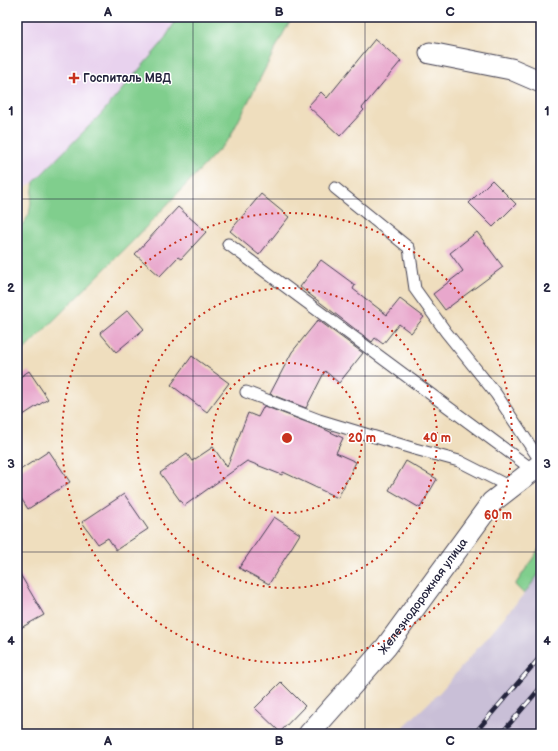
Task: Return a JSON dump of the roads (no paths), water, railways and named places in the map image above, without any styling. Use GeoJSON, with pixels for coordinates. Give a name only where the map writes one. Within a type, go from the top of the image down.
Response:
{"type":"FeatureCollection","features":[{"type":"Feature","properties":{"kind":"street"},"geometry":{"type":"LineString","coordinates":[[430,53],[511,70],[541,82]]}},
{"type":"Feature","properties":{"kind":"street","name":"Железнодорожная улица"},"geometry":{"type":"LineString","coordinates":[[309,734],[386,647],[492,502],[538,465]]}},
{"type":"Feature","properties":{"kind":"lane"},"geometry":{"type":"LineString","coordinates":[[335,188],[408,248],[415,289],[446,332],[496,394],[538,465]]}},
{"type":"Feature","properties":{"kind":"lane"},"geometry":{"type":"LineString","coordinates":[[228,244],[538,465]]}},
{"type":"Feature","properties":{"kind":"lane"},"geometry":{"type":"LineString","coordinates":[[246,392],[319,420],[459,461],[510,487]]}},
{"type":"Feature","properties":{"kind":"railway"},"geometry":{"type":"LineString","coordinates":[[474,734],[541,656]]}},
{"type":"Feature","properties":{"kind":"railway"},"geometry":{"type":"LineString","coordinates":[[501,734],[541,687]]}},
{"type":"Feature","properties":{"kind":"place","name":"Госпиталь МВД"},"geometry":{"type":"Point","coordinates":[74,78]}}]}
